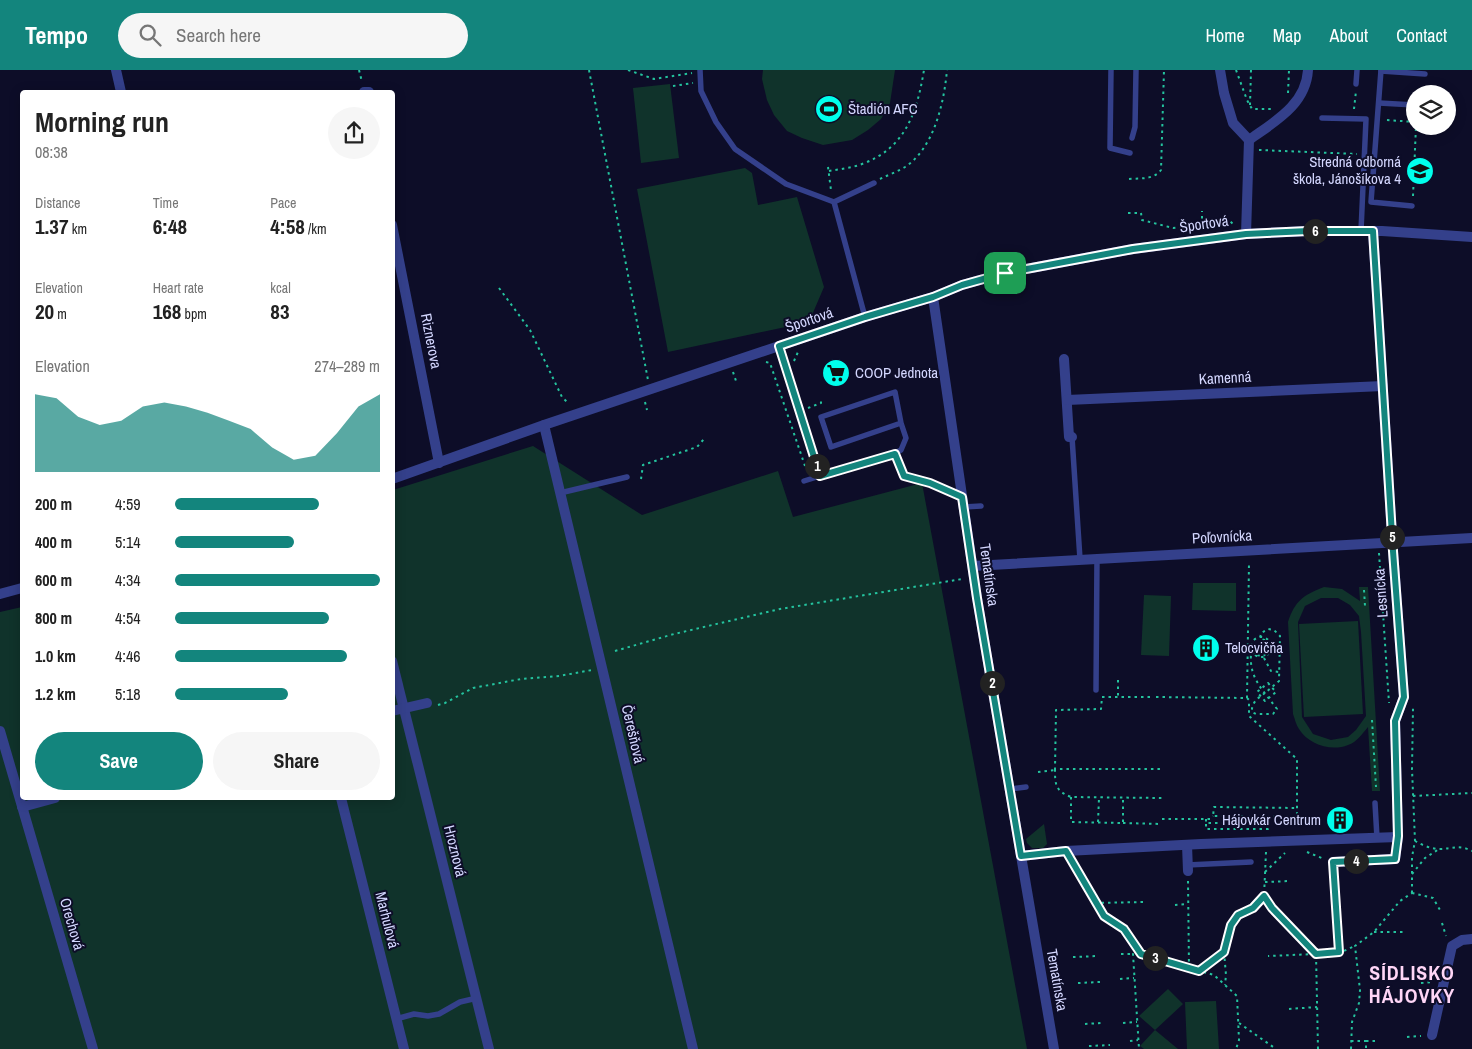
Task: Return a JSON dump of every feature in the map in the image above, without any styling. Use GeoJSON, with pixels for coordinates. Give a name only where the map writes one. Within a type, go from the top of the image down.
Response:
{"type":"FeatureCollection","features":[{"type":"Feature","properties":{"kind":"street"},"geometry":{"type":"LineString","coordinates":[[116,70],[121,90]]}},
{"type":"Feature","properties":{"kind":"street"},"geometry":{"type":"LineString","coordinates":[[1220,70],[1224,93],[1233,123],[1248,145],[1289,112],[1302,93],[1308,70]]}},
{"type":"Feature","properties":{"kind":"street","name":"Športová"},"geometry":{"type":"LineString","coordinates":[[1246,230],[1248,145]]}},
{"type":"Feature","properties":{"kind":"street","name":"Športová"},"geometry":{"type":"LineString","coordinates":[[395,477],[865,317],[933,297],[962,285],[1021,270],[1246,230],[1427,232],[1472,237]]}},
{"type":"Feature","properties":{"kind":"street","name":"Lesnícka"},"geometry":{"type":"LineString","coordinates":[[1333,862],[1395,859],[1398,836],[1395,721],[1404,697],[1392,543],[1384,386],[1373,231]]}},
{"type":"Feature","properties":{"kind":"street","name":"Riznerova"},"geometry":{"type":"LineString","coordinates":[[395,240],[440,463]]}},
{"type":"Feature","properties":{"kind":"street","name":"Tematínska"},"geometry":{"type":"LineString","coordinates":[[933,297],[973,566],[1054,1049]]}},
{"type":"Feature","properties":{"kind":"street"},"geometry":{"type":"LineString","coordinates":[[1064,359],[1069,437],[1072,437]]}},
{"type":"Feature","properties":{"kind":"street","name":"Kamenná"},"geometry":{"type":"LineString","coordinates":[[1067,400],[1384,386]]}},
{"type":"Feature","properties":{"kind":"street","name":"Čerešňová"},"geometry":{"type":"LineString","coordinates":[[544,425],[693,1049]]}},
{"type":"Feature","properties":{"kind":"street","name":"Poľovnícka"},"geometry":{"type":"LineString","coordinates":[[973,566],[1472,538]]}},
{"type":"Feature","properties":{"kind":"street"},"geometry":{"type":"LineString","coordinates":[[0,594],[20,589]]}},
{"type":"Feature","properties":{"kind":"street","name":"Hroznová"},"geometry":{"type":"LineString","coordinates":[[395,673],[489,1049]]}},
{"type":"Feature","properties":{"kind":"street"},"geometry":{"type":"LineString","coordinates":[[395,710],[432,704]]}},
{"type":"Feature","properties":{"kind":"street","name":"Orechová"},"geometry":{"type":"LineString","coordinates":[[0,731],[92,1049]]}},
{"type":"Feature","properties":{"kind":"street"},"geometry":{"type":"LineString","coordinates":[[22,807],[47,800]]}},
{"type":"Feature","properties":{"kind":"street","name":"Marhuľová"},"geometry":{"type":"LineString","coordinates":[[341,800],[404,1049]]}},
{"type":"Feature","properties":{"kind":"street"},"geometry":{"type":"LineString","coordinates":[[1021,856],[1066,851],[1398,836]]}},
{"type":"Feature","properties":{"kind":"street"},"geometry":{"type":"LineString","coordinates":[[1187,845],[1188,868]]}},
{"type":"Feature","properties":{"kind":"street"},"geometry":{"type":"LineString","coordinates":[[1432,1035],[1452,946],[1462,940],[1472,939]]}},
{"type":"Feature","properties":{"kind":"lane"},"geometry":{"type":"LineString","coordinates":[[1111,70],[1110,148],[1130,153]]}},
{"type":"Feature","properties":{"kind":"lane"},"geometry":{"type":"LineString","coordinates":[[1132,138],[1135,127],[1136,70]]}},
{"type":"Feature","properties":{"kind":"lane"},"geometry":{"type":"LineString","coordinates":[[1356,84],[1357,70]]}},
{"type":"Feature","properties":{"kind":"lane"},"geometry":{"type":"LineString","coordinates":[[700,71],[701,91],[716,122],[735,149],[786,184],[834,202],[874,183]]}},
{"type":"Feature","properties":{"kind":"lane"},"geometry":{"type":"LineString","coordinates":[[1412,206],[1371,202],[1381,71],[1425,74]]}},
{"type":"Feature","properties":{"kind":"lane"},"geometry":{"type":"LineString","coordinates":[[1379,103],[1406,104]]}},
{"type":"Feature","properties":{"kind":"lane"},"geometry":{"type":"LineString","coordinates":[[1322,118],[1366,119],[1361,231]]}},
{"type":"Feature","properties":{"kind":"lane"},"geometry":{"type":"LineString","coordinates":[[834,202],[865,317]]}},
{"type":"Feature","properties":{"kind":"lane"},"geometry":{"type":"LineString","coordinates":[[779,346],[820,476]]}},
{"type":"Feature","properties":{"kind":"lane"},"geometry":{"type":"LineString","coordinates":[[804,481],[895,454],[901,450],[906,438],[895,392],[821,418],[831,447],[901,423]]}},
{"type":"Feature","properties":{"kind":"lane"},"geometry":{"type":"LineString","coordinates":[[1072,437],[1080,559]]}},
{"type":"Feature","properties":{"kind":"lane"},"geometry":{"type":"LineString","coordinates":[[895,454],[904,476]]}},
{"type":"Feature","properties":{"kind":"lane"},"geometry":{"type":"LineString","coordinates":[[560,493],[627,477]]}},
{"type":"Feature","properties":{"kind":"lane"},"geometry":{"type":"LineString","coordinates":[[963,502],[980,506]]}},
{"type":"Feature","properties":{"kind":"lane"},"geometry":{"type":"LineString","coordinates":[[1096,690],[1097,558]]}},
{"type":"Feature","properties":{"kind":"lane"},"geometry":{"type":"LineString","coordinates":[[1010,789],[1026,787]]}},
{"type":"Feature","properties":{"kind":"lane"},"geometry":{"type":"LineString","coordinates":[[1375,803],[1377,838]]}},
{"type":"Feature","properties":{"kind":"lane"},"geometry":{"type":"LineString","coordinates":[[1188,868],[1251,862]]}},
{"type":"Feature","properties":{"kind":"lane"},"geometry":{"type":"LineString","coordinates":[[396,1019],[414,1014],[428,1016],[439,1014],[460,1002],[476,998]]}},
{"type":"Feature","properties":{"kind":"path"},"geometry":{"type":"LineString","coordinates":[[589,70],[649,382]]}},
{"type":"Feature","properties":{"kind":"path"},"geometry":{"type":"LineString","coordinates":[[628,70],[654,78],[700,71]]}},
{"type":"Feature","properties":{"kind":"path"},"geometry":{"type":"LineString","coordinates":[[829,171],[862,164],[891,149],[906,130],[919,98],[924,70]]}},
{"type":"Feature","properties":{"kind":"path"},"geometry":{"type":"LineString","coordinates":[[874,183],[906,166],[932,137],[946,85],[948,70]]}},
{"type":"Feature","properties":{"kind":"path"},"geometry":{"type":"LineString","coordinates":[[1129,179],[1150,178],[1161,170],[1164,70]]}},
{"type":"Feature","properties":{"kind":"path"},"geometry":{"type":"LineString","coordinates":[[1236,70],[1252,108],[1277,110]]}},
{"type":"Feature","properties":{"kind":"path"},"geometry":{"type":"LineString","coordinates":[[1250,105],[1252,70]]}},
{"type":"Feature","properties":{"kind":"path"},"geometry":{"type":"LineString","coordinates":[[1288,99],[1287,84],[1289,70]]}},
{"type":"Feature","properties":{"kind":"path"},"geometry":{"type":"LineString","coordinates":[[1251,78],[1256,78]]}},
{"type":"Feature","properties":{"kind":"path"},"geometry":{"type":"LineString","coordinates":[[673,86],[700,83]]}},
{"type":"Feature","properties":{"kind":"path"},"geometry":{"type":"LineString","coordinates":[[1352,119],[1356,84]]}},
{"type":"Feature","properties":{"kind":"path"},"geometry":{"type":"LineString","coordinates":[[1377,120],[1406,122]]}},
{"type":"Feature","properties":{"kind":"path"},"geometry":{"type":"LineString","coordinates":[[1412,206],[1416,135]]}},
{"type":"Feature","properties":{"kind":"path"},"geometry":{"type":"LineString","coordinates":[[1248,145],[1364,154]]}},
{"type":"Feature","properties":{"kind":"path"},"geometry":{"type":"LineString","coordinates":[[828,167],[830,186]]}},
{"type":"Feature","properties":{"kind":"path"},"geometry":{"type":"LineString","coordinates":[[1202,211],[1202,225]]}},
{"type":"Feature","properties":{"kind":"path"},"geometry":{"type":"LineString","coordinates":[[1128,213],[1141,213],[1142,220],[1173,228],[1230,221],[1237,228],[1246,230]]}},
{"type":"Feature","properties":{"kind":"path"},"geometry":{"type":"LineString","coordinates":[[499,288],[530,330],[562,397],[572,408],[574,415]]}},
{"type":"Feature","properties":{"kind":"path"},"geometry":{"type":"LineString","coordinates":[[794,367],[794,358],[799,350]]}},
{"type":"Feature","properties":{"kind":"path"},"geometry":{"type":"LineString","coordinates":[[764,362],[770,363],[805,466]]}},
{"type":"Feature","properties":{"kind":"path"},"geometry":{"type":"LineString","coordinates":[[808,408],[822,403],[820,400]]}},
{"type":"Feature","properties":{"kind":"path"},"geometry":{"type":"LineString","coordinates":[[641,479],[643,466],[697,447],[704,439]]}},
{"type":"Feature","properties":{"kind":"path"},"geometry":{"type":"LineString","coordinates":[[904,476],[930,483],[963,502]]}},
{"type":"Feature","properties":{"kind":"path"},"geometry":{"type":"LineString","coordinates":[[1374,545],[1375,552],[1379,552],[1389,703]]}},
{"type":"Feature","properties":{"kind":"path"},"geometry":{"type":"LineString","coordinates":[[1162,819],[1210,819],[1214,816],[1297,817],[1297,759],[1249,716],[1249,700],[1247,698],[1250,560]]}},
{"type":"Feature","properties":{"kind":"path"},"geometry":{"type":"LineString","coordinates":[[615,651],[674,634],[780,609],[965,578]]}},
{"type":"Feature","properties":{"kind":"path"},"geometry":{"type":"LineString","coordinates":[[1364,590],[1365,606]]}},
{"type":"Feature","properties":{"kind":"path"},"geometry":{"type":"LineString","coordinates":[[1260,638],[1253,642],[1251,668],[1254,679],[1261,688],[1265,693],[1269,698],[1277,709],[1273,714],[1256,714],[1252,712],[1252,705],[1260,697],[1265,693],[1272,688],[1279,681],[1280,636],[1274,630],[1264,630],[1260,638]]}},
{"type":"Feature","properties":{"kind":"path"},"geometry":{"type":"LineString","coordinates":[[1252,653],[1259,658],[1271,652],[1267,640],[1260,638]]}},
{"type":"Feature","properties":{"kind":"path"},"geometry":{"type":"LineString","coordinates":[[1271,648],[1279,648]]}},
{"type":"Feature","properties":{"kind":"path"},"geometry":{"type":"LineString","coordinates":[[1263,657],[1271,671],[1279,672]]}},
{"type":"Feature","properties":{"kind":"path"},"geometry":{"type":"LineString","coordinates":[[432,704],[445,703],[472,688],[602,668]]}},
{"type":"Feature","properties":{"kind":"path"},"geometry":{"type":"LineString","coordinates":[[1118,680],[1118,697]]}},
{"type":"Feature","properties":{"kind":"path"},"geometry":{"type":"LineString","coordinates":[[1268,684],[1272,688],[1276,692],[1265,701],[1257,692],[1268,684]]}},
{"type":"Feature","properties":{"kind":"path"},"geometry":{"type":"LineString","coordinates":[[1150,698],[1102,697],[1101,709],[1056,710],[1055,769],[1057,788],[1062,794],[1071,798],[1162,798]]}},
{"type":"Feature","properties":{"kind":"path"},"geometry":{"type":"LineString","coordinates":[[1156,698],[1247,698]]}},
{"type":"Feature","properties":{"kind":"path"},"geometry":{"type":"LineString","coordinates":[[1372,720],[1376,787]]}},
{"type":"Feature","properties":{"kind":"path"},"geometry":{"type":"LineString","coordinates":[[1038,772],[1055,769],[1162,769]]}},
{"type":"Feature","properties":{"kind":"path"},"geometry":{"type":"LineString","coordinates":[[1412,893],[1415,841],[1413,796],[1472,793]]}},
{"type":"Feature","properties":{"kind":"path"},"geometry":{"type":"LineString","coordinates":[[1071,798],[1071,822],[1162,824]]}},
{"type":"Feature","properties":{"kind":"path"},"geometry":{"type":"LineString","coordinates":[[1098,822],[1099,798]]}},
{"type":"Feature","properties":{"kind":"path"},"geometry":{"type":"LineString","coordinates":[[1123,823],[1124,798]]}},
{"type":"Feature","properties":{"kind":"path"},"geometry":{"type":"LineString","coordinates":[[1214,816],[1214,807],[1297,808]]}},
{"type":"Feature","properties":{"kind":"path"},"geometry":{"type":"LineString","coordinates":[[1206,819],[1206,823],[1206,829],[1268,830],[1268,823],[1206,823]]}},
{"type":"Feature","properties":{"kind":"path"},"geometry":{"type":"LineString","coordinates":[[1415,841],[1425,846],[1439,849],[1463,846],[1472,851]]}},
{"type":"Feature","properties":{"kind":"path"},"geometry":{"type":"LineString","coordinates":[[1266,842],[1264,896],[1272,908],[1316,954],[1318,1049]]}},
{"type":"Feature","properties":{"kind":"path"},"geometry":{"type":"LineString","coordinates":[[1265,872],[1289,848]]}},
{"type":"Feature","properties":{"kind":"path"},"geometry":{"type":"LineString","coordinates":[[1412,874],[1425,858],[1439,849]]}},
{"type":"Feature","properties":{"kind":"path"},"geometry":{"type":"LineString","coordinates":[[1066,851],[1104,916],[1124,929],[1141,954],[1214,975],[1237,996],[1239,1040],[1236,1049]]}},
{"type":"Feature","properties":{"kind":"path"},"geometry":{"type":"LineString","coordinates":[[1333,862],[1339,952]]}},
{"type":"Feature","properties":{"kind":"path"},"geometry":{"type":"LineString","coordinates":[[1188,868],[1190,968]]}},
{"type":"Feature","properties":{"kind":"path"},"geometry":{"type":"LineString","coordinates":[[1265,882],[1290,881]]}},
{"type":"Feature","properties":{"kind":"path"},"geometry":{"type":"LineString","coordinates":[[1268,956],[1339,952],[1355,946],[1374,932],[1400,900],[1412,893],[1433,898],[1440,910]]}},
{"type":"Feature","properties":{"kind":"path"},"geometry":{"type":"LineString","coordinates":[[1225,984],[1224,952],[1231,925],[1238,915],[1253,908],[1264,896]]}},
{"type":"Feature","properties":{"kind":"path"},"geometry":{"type":"LineString","coordinates":[[1095,903],[1144,902]]}},
{"type":"Feature","properties":{"kind":"path"},"geometry":{"type":"LineString","coordinates":[[1175,905],[1188,904]]}},
{"type":"Feature","properties":{"kind":"path"},"geometry":{"type":"LineString","coordinates":[[1374,932],[1405,932]]}},
{"type":"Feature","properties":{"kind":"path"},"geometry":{"type":"LineString","coordinates":[[1351,1049],[1352,1022],[1359,1003],[1360,990],[1355,946]]}},
{"type":"Feature","properties":{"kind":"path"},"geometry":{"type":"LineString","coordinates":[[1135,947],[1133,954],[1139,1049]]}},
{"type":"Feature","properties":{"kind":"path"},"geometry":{"type":"LineString","coordinates":[[1199,971],[1224,952]]}},
{"type":"Feature","properties":{"kind":"path"},"geometry":{"type":"LineString","coordinates":[[1120,954],[1133,954]]}},
{"type":"Feature","properties":{"kind":"path"},"geometry":{"type":"LineString","coordinates":[[1073,957],[1098,956]]}},
{"type":"Feature","properties":{"kind":"path"},"geometry":{"type":"LineString","coordinates":[[1120,979],[1134,978]]}},
{"type":"Feature","properties":{"kind":"path"},"geometry":{"type":"LineString","coordinates":[[1078,983],[1100,982]]}},
{"type":"Feature","properties":{"kind":"path"},"geometry":{"type":"LineString","coordinates":[[1289,1009],[1318,1007]]}},
{"type":"Feature","properties":{"kind":"path"},"geometry":{"type":"LineString","coordinates":[[1122,1023],[1137,1022]]}},
{"type":"Feature","properties":{"kind":"path"},"geometry":{"type":"LineString","coordinates":[[1085,1024],[1102,1023]]}},
{"type":"Feature","properties":{"kind":"path"},"geometry":{"type":"LineString","coordinates":[[1238,1023],[1276,1049]]}},
{"type":"Feature","properties":{"kind":"path"},"geometry":{"type":"LineString","coordinates":[[1407,1037],[1432,1035]]}},
{"type":"Feature","properties":{"kind":"path"},"geometry":{"type":"LineString","coordinates":[[1130,1041],[1138,1040]]}},
{"type":"Feature","properties":{"kind":"path"},"geometry":{"type":"LineString","coordinates":[[1352,1041],[1376,1041]]}},
{"type":"Feature","properties":{"kind":"path"},"geometry":{"type":"LineString","coordinates":[[1366,1041],[1366,1049]]}},
{"type":"Feature","properties":{"kind":"path"},"geometry":{"type":"LineString","coordinates":[[1088,1046],[1110,1045]]}},
{"type":"Feature","properties":{"kind":"green space","name":"Štadión AFC"},"geometry":{"type":"Polygon","coordinates":[[[763,70],[895,70],[890,103],[881,119],[852,140],[823,145],[787,131],[774,115],[767,100],[762,79],[763,70]]]}},
{"type":"Feature","properties":{"kind":"green space"},"geometry":{"type":"Polygon","coordinates":[[[670,84],[679,158],[641,163],[633,88],[670,84]]]}},
{"type":"Feature","properties":{"kind":"green space"},"geometry":{"type":"Polygon","coordinates":[[[745,168],[752,173],[758,205],[797,197],[824,287],[809,322],[668,352],[637,189],[745,168]]]}},
{"type":"Feature","properties":{"kind":"green space"},"geometry":{"type":"Polygon","coordinates":[[[533,446],[642,515],[778,471],[793,517],[922,483],[1027,1049],[0,1049],[0,612],[20,607],[20,800],[395,800],[395,489],[533,446]]]}},
{"type":"Feature","properties":{"kind":"green space"},"geometry":{"type":"Polygon","coordinates":[[[1193,583],[1236,583],[1236,611],[1192,610],[1193,583]]]}},
{"type":"Feature","properties":{"kind":"green space"},"geometry":{"type":"Polygon","coordinates":[[[1324,587],[1342,589],[1360,601],[1359,587],[1368,587],[1380,791],[1372,791],[1368,727],[1351,744],[1334,748],[1327,747],[1308,739],[1297,726],[1293,714],[1288,622],[1297,604],[1305,596],[1324,587]],[[1321,598],[1305,606],[1298,622],[1302,717],[1313,734],[1331,740],[1348,737],[1356,730],[1366,716],[1359,616],[1350,605],[1338,598],[1321,598]]]}},
{"type":"Feature","properties":{"kind":"green space"},"geometry":{"type":"Polygon","coordinates":[[[1144,595],[1171,596],[1169,656],[1141,655],[1144,595]]]}},
{"type":"Feature","properties":{"kind":"green space"},"geometry":{"type":"Polygon","coordinates":[[[1358,621],[1363,714],[1304,717],[1299,624],[1358,621]]]}},
{"type":"Feature","properties":{"kind":"green space"},"geometry":{"type":"Polygon","coordinates":[[[1044,824],[1047,844],[1043,848],[1032,848],[1026,839],[1044,824]]]}},
{"type":"Feature","properties":{"kind":"green space"},"geometry":{"type":"Polygon","coordinates":[[[1168,989],[1183,1004],[1155,1030],[1139,1016],[1168,989]]]}},
{"type":"Feature","properties":{"kind":"green space"},"geometry":{"type":"Polygon","coordinates":[[[1216,1001],[1219,1049],[1187,1049],[1185,1002],[1216,1001]]]}},
{"type":"Feature","properties":{"kind":"green space"},"geometry":{"type":"Polygon","coordinates":[[[1155,1030],[1178,1049],[1144,1049],[1140,1046],[1155,1030]]]}},
{"type":"Feature","properties":{"kind":"place","name":"Štadión AFC"},"geometry":{"type":"Point","coordinates":[829,109]}},
{"type":"Feature","properties":{"kind":"place","name":"Stredná odborná škola, Jánošíkova 4"},"geometry":{"type":"Point","coordinates":[1420,171]}},
{"type":"Feature","properties":{"kind":"place","name":"COOP Jednota"},"geometry":{"type":"Point","coordinates":[836,373]}},
{"type":"Feature","properties":{"kind":"place","name":"Telocvičňa"},"geometry":{"type":"Point","coordinates":[1206,648]}},
{"type":"Feature","properties":{"kind":"place","name":"Hájovkár Centrum"},"geometry":{"type":"Point","coordinates":[1340,820]}},
{"type":"Feature","properties":{"kind":"district","name":"SÍDLISKO HÁJOVKY"},"geometry":{"type":"Point","coordinates":[1412,984]}},
{"type":"Feature","properties":{"kind":"route"},"geometry":{"type":"LineString","coordinates":[[1308,231],[1373,231],[1404,697],[1395,721],[1398,836],[1395,859],[1333,862],[1339,952],[1316,954],[1272,908],[1264,896],[1253,908],[1238,915],[1231,925],[1224,952],[1199,971],[1141,954],[1124,929],[1104,916],[1066,851],[1021,856],[977,598],[962,497],[930,483],[904,476],[895,454],[820,476],[779,346],[865,317],[933,297],[962,285],[1005,273],[1133,249],[1246,234],[1308,231]]}}]}
